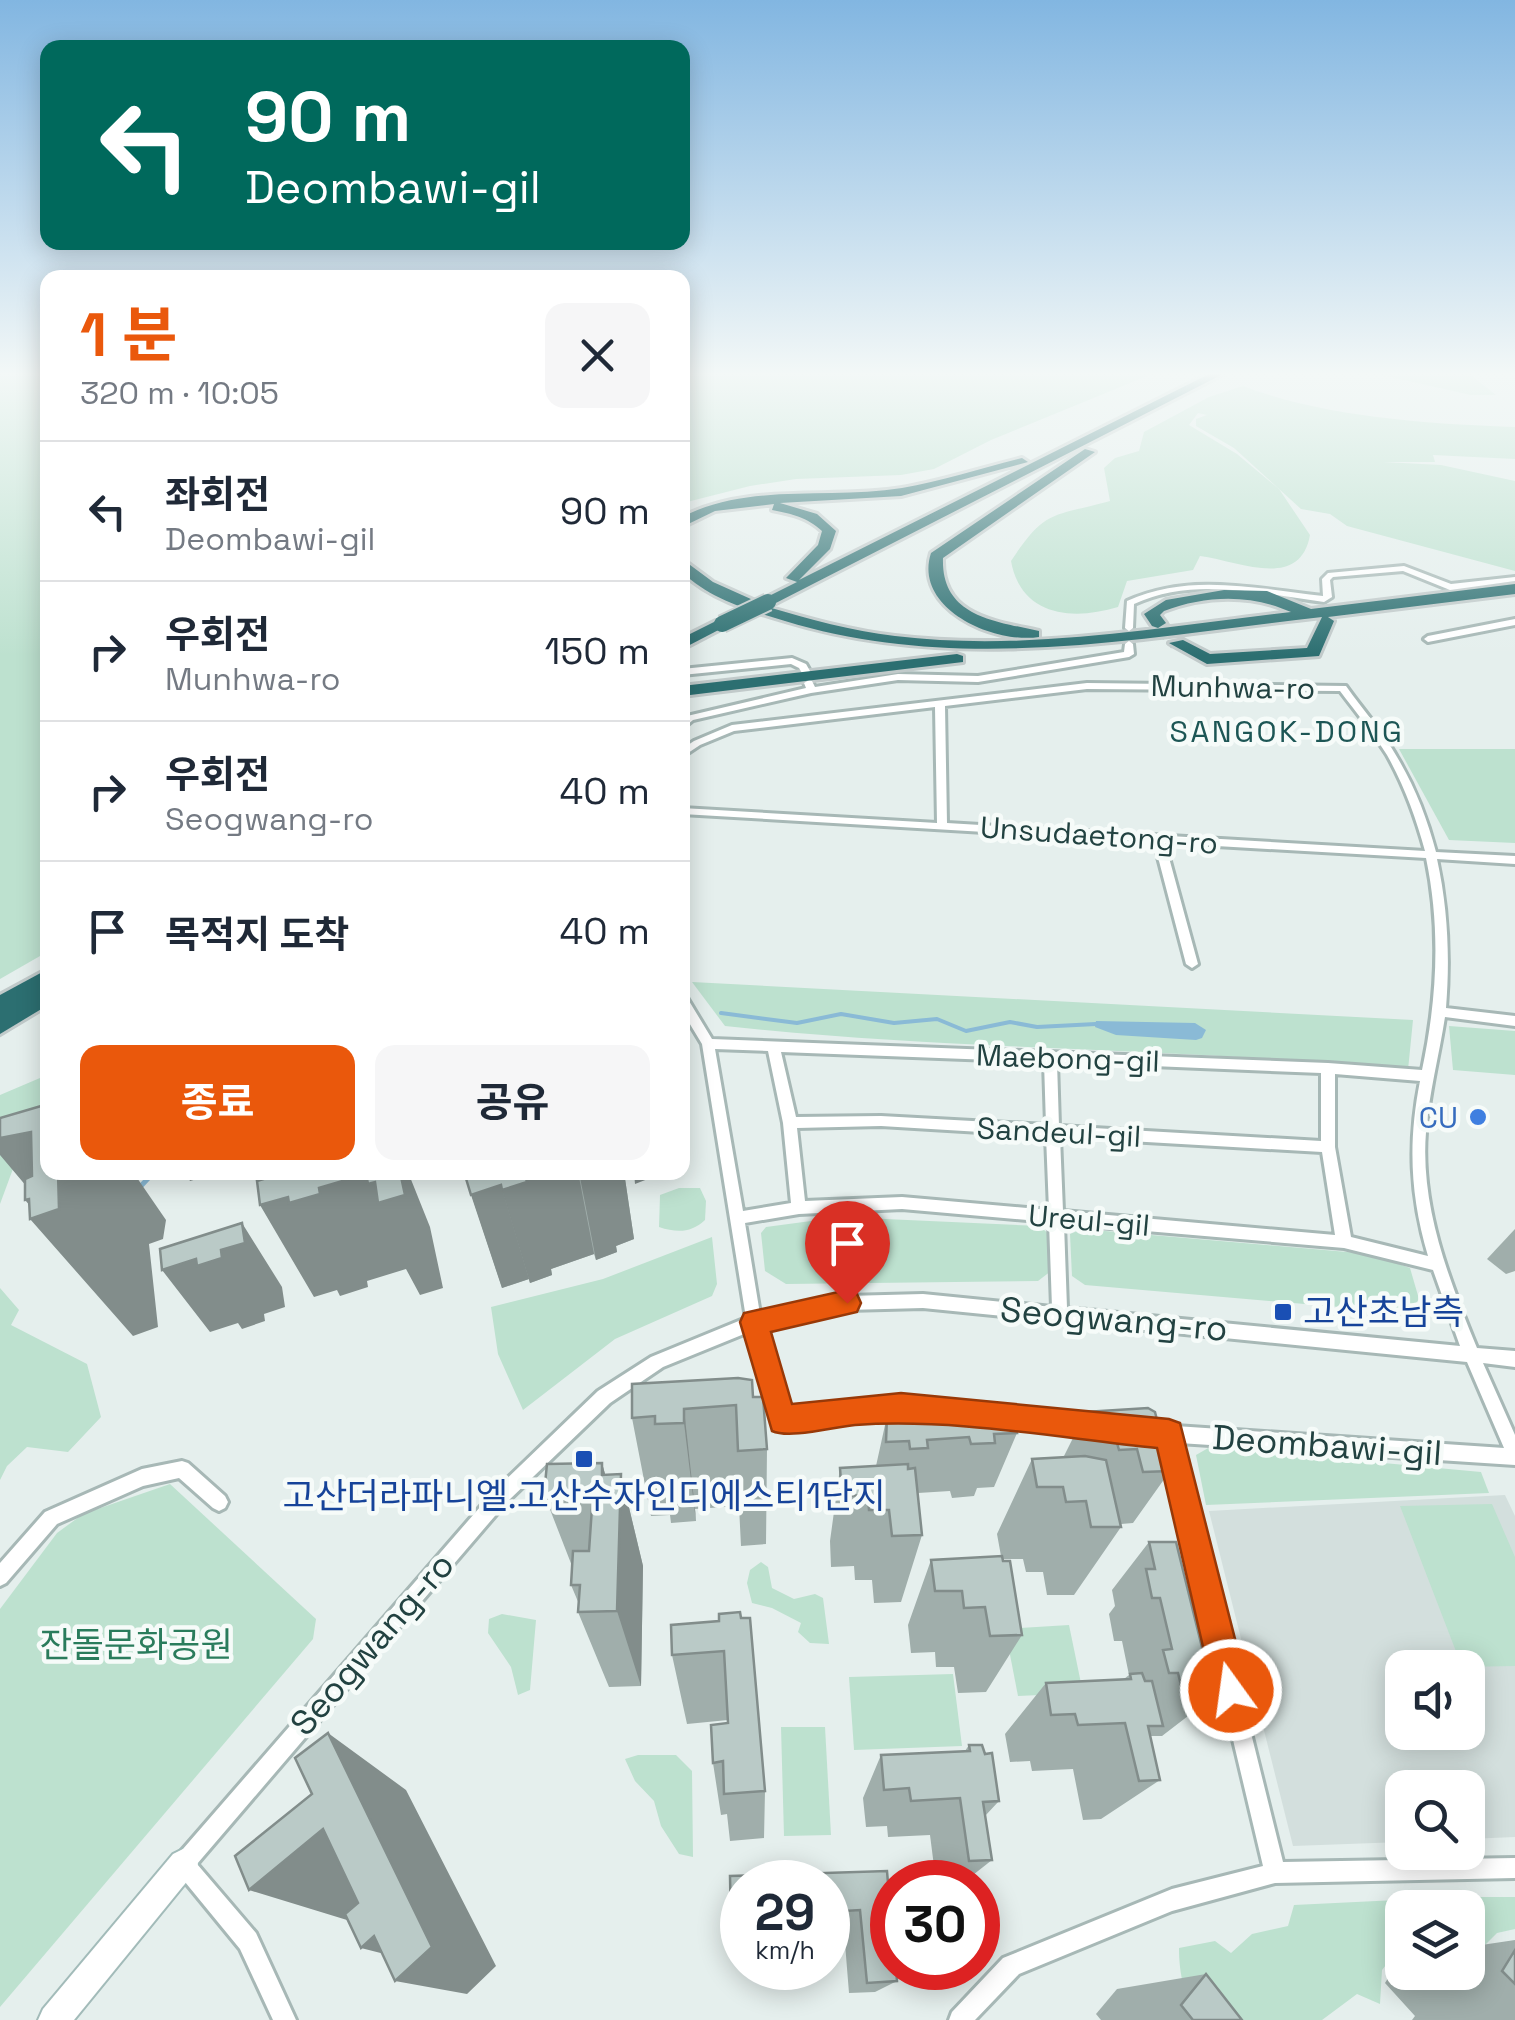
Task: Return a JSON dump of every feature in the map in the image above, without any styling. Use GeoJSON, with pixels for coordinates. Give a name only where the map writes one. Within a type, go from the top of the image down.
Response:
{"type":"FeatureCollection","features":[{"type":"Feature","properties":{"kind":"highway"},"geometry":{"type":"LineString","coordinates":[[690,519],[734,502],[901,492],[996,468]]}},
{"type":"Feature","properties":{"kind":"highway"},"geometry":{"type":"LineString","coordinates":[[762,599],[792,578],[1011,468]]}},
{"type":"Feature","properties":{"kind":"highway"},"geometry":{"type":"LineString","coordinates":[[690,639],[717,621],[1026,468]]}},
{"type":"Feature","properties":{"kind":"highway"},"geometry":{"type":"LineString","coordinates":[[1061,468],[948,544],[936,556],[932,572],[936,585],[950,604],[988,624],[1036,634],[1125,636]]}},
{"type":"Feature","properties":{"kind":"highway"},"geometry":{"type":"LineString","coordinates":[[690,526],[731,508],[764,506],[805,513],[822,521],[829,531],[825,546],[792,578]]}},
{"type":"Feature","properties":{"kind":"highway"},"geometry":{"type":"LineString","coordinates":[[690,573],[727,596],[797,623],[842,634],[938,647],[1125,636],[1278,615],[1319,617],[1515,602]]}},
{"type":"Feature","properties":{"kind":"highway"},"geometry":{"type":"LineString","coordinates":[[690,580],[712,595],[766,618],[832,637],[953,652],[1043,649]]}},
{"type":"Feature","properties":{"kind":"highway"},"geometry":{"type":"LineString","coordinates":[[1319,617],[1515,589]]}},
{"type":"Feature","properties":{"kind":"highway"},"geometry":{"type":"LineString","coordinates":[[1158,623],[1152,614],[1154,608],[1180,601],[1254,594],[1278,615],[1318,639]]}},
{"type":"Feature","properties":{"kind":"highway"},"geometry":{"type":"LineString","coordinates":[[690,690],[774,677],[1043,649],[1278,615]]}},
{"type":"Feature","properties":{"kind":"highway"},"geometry":{"type":"LineString","coordinates":[[1178,643],[1197,656],[1227,659],[1313,652],[1319,617]]}},
{"type":"Feature","properties":{"kind":"highway"},"geometry":{"type":"LineString","coordinates":[[690,629],[717,621]]}},
{"type":"Feature","properties":{"kind":"highway"},"geometry":{"type":"LineString","coordinates":[[0,1006],[40,982]]}},
{"type":"Feature","properties":{"kind":"highway"},"geometry":{"type":"LineString","coordinates":[[0,1025],[40,999]]}},
{"type":"Feature","properties":{"kind":"street"},"geometry":{"type":"LineString","coordinates":[[690,718],[811,690],[898,677],[978,678],[1129,654],[1125,636],[1130,602],[1165,588],[1235,588],[1324,599],[1328,597],[1326,579],[1331,575],[1404,568],[1450,587],[1515,579]]}},
{"type":"Feature","properties":{"kind":"street"},"geometry":{"type":"LineString","coordinates":[[1428,639],[1515,622]]}},
{"type":"Feature","properties":{"kind":"street"},"geometry":{"type":"LineString","coordinates":[[690,671],[792,661],[804,666],[811,690]]}},
{"type":"Feature","properties":{"kind":"street","name":"Munhwa-ro"},"geometry":{"type":"LineString","coordinates":[[690,748],[732,728],[1087,686],[1343,688],[1394,758],[1422,818],[1433,853],[1442,962],[1439,1012],[1418,1125],[1419,1172],[1439,1265],[1515,1456]]}},
{"type":"Feature","properties":{"kind":"street"},"geometry":{"type":"LineString","coordinates":[[940,706],[942,824]]}},
{"type":"Feature","properties":{"kind":"street","name":"Unsudaetong-ro"},"geometry":{"type":"LineString","coordinates":[[690,810],[1515,860]]}},
{"type":"Feature","properties":{"kind":"street"},"geometry":{"type":"LineString","coordinates":[[1158,840],[1192,964]]}},
{"type":"Feature","properties":{"kind":"street"},"geometry":{"type":"LineString","coordinates":[[1439,1012],[1515,1021]]}},
{"type":"Feature","properties":{"kind":"street"},"geometry":{"type":"LineString","coordinates":[[690,1013],[708,1044],[754,1322]]}},
{"type":"Feature","properties":{"kind":"street","name":"Maebong-gil"},"geometry":{"type":"LineString","coordinates":[[708,1044],[1328,1068],[1427,1076]]}},
{"type":"Feature","properties":{"kind":"street"},"geometry":{"type":"LineString","coordinates":[[773,1046],[790,1123],[799,1208]]}},
{"type":"Feature","properties":{"kind":"street"},"geometry":{"type":"LineString","coordinates":[[1050,1058],[1060,1314]]}},
{"type":"Feature","properties":{"kind":"street"},"geometry":{"type":"LineString","coordinates":[[1328,1068],[1328,1147],[1344,1242]]}},
{"type":"Feature","properties":{"kind":"street","name":"Sandeul-gil"},"geometry":{"type":"LineString","coordinates":[[790,1123],[882,1121],[1328,1147]]}},
{"type":"Feature","properties":{"kind":"street","name":"Ureul-gil"},"geometry":{"type":"LineString","coordinates":[[737,1218],[799,1208],[902,1204],[1344,1242],[1439,1265]]}},
{"type":"Feature","properties":{"kind":"street","name":"Seogwang-ro"},"geometry":{"type":"LineString","coordinates":[[54,2020],[183,1864],[500,1497],[604,1397],[656,1362],[754,1322],[847,1303],[923,1301],[1515,1359]]}},
{"type":"Feature","properties":{"kind":"street","name":"Deombawi-gil"},"geometry":{"type":"LineString","coordinates":[[754,1322],[782,1421],[820,1413],[901,1408],[1169,1434],[1515,1456]]}},
{"type":"Feature","properties":{"kind":"street"},"geometry":{"type":"LineString","coordinates":[[1169,1434],[1274,1874]]}},
{"type":"Feature","properties":{"kind":"street"},"geometry":{"type":"LineString","coordinates":[[0,1577],[51,1518],[142,1478],[182,1470],[219,1502]]}},
{"type":"Feature","properties":{"kind":"street"},"geometry":{"type":"LineString","coordinates":[[183,1864],[248,1941],[284,2020]]}},
{"type":"Feature","properties":{"kind":"street"},"geometry":{"type":"LineString","coordinates":[[960,2020],[1010,1966],[1172,1900],[1274,1874],[1515,1868]]}},
{"type":"Feature","properties":{"kind":"shaded area"},"geometry":{"type":"Polygon","coordinates":[[[1505,1495],[1515,1516],[1515,1837],[1485,1838],[1485,1770],[1385,1770],[1385,1843],[1293,1846],[1209,1511],[1505,1495]]]}},
{"type":"Feature","properties":{"kind":"green space"},"geometry":{"type":"Polygon","coordinates":[[[0,468],[40,468],[40,956],[0,979],[0,468]]]}},
{"type":"Feature","properties":{"kind":"green space"},"geometry":{"type":"Polygon","coordinates":[[[690,468],[935,468],[901,475],[796,479],[690,501],[690,468]]]}},
{"type":"Feature","properties":{"kind":"green space"},"geometry":{"type":"Polygon","coordinates":[[[1104,468],[1254,468],[1279,489],[1310,535],[1304,552],[1294,563],[1281,568],[1200,556],[1193,570],[1127,581],[1118,607],[1067,613],[1037,603],[1025,593],[1011,561],[1023,544],[1052,517],[1110,501],[1104,468]]]}},
{"type":"Feature","properties":{"kind":"green space"},"geometry":{"type":"Polygon","coordinates":[[[1256,468],[1456,468],[1515,481],[1515,571],[1347,526],[1330,514],[1301,509],[1256,468]]]}},
{"type":"Feature","properties":{"kind":"green space"},"geometry":{"type":"Polygon","coordinates":[[[1399,749],[1515,749],[1515,843],[1449,840],[1399,749]]]}},
{"type":"Feature","properties":{"kind":"green space"},"geometry":{"type":"Polygon","coordinates":[[[692,982],[1413,1020],[1408,1070],[725,1026],[692,982]]]}},
{"type":"Feature","properties":{"kind":"green space"},"geometry":{"type":"Polygon","coordinates":[[[1449,1026],[1515,1031],[1515,1075],[1453,1070],[1449,1026]]]}},
{"type":"Feature","properties":{"kind":"green space"},"geometry":{"type":"Polygon","coordinates":[[[40,1078],[40,1141],[17,1158],[0,1204],[0,1095],[40,1078]]]}},
{"type":"Feature","properties":{"kind":"green space"},"geometry":{"type":"Polygon","coordinates":[[[679,1188],[700,1188],[706,1201],[705,1220],[684,1231],[659,1227],[660,1195],[679,1188]]]}},
{"type":"Feature","properties":{"kind":"green space"},"geometry":{"type":"Polygon","coordinates":[[[841,1217],[1039,1226],[1049,1234],[1051,1271],[1038,1281],[786,1284],[765,1271],[761,1233],[766,1227],[841,1217]]]}},
{"type":"Feature","properties":{"kind":"green space"},"geometry":{"type":"Polygon","coordinates":[[[1082,1229],[1370,1254],[1410,1268],[1419,1299],[1409,1313],[1085,1285],[1072,1276],[1070,1234],[1082,1229]]]}},
{"type":"Feature","properties":{"kind":"green space"},"geometry":{"type":"Polygon","coordinates":[[[712,1237],[717,1284],[712,1296],[615,1339],[523,1410],[498,1354],[491,1307],[603,1279],[712,1237]]]}},
{"type":"Feature","properties":{"kind":"green space"},"geometry":{"type":"Polygon","coordinates":[[[0,1288],[19,1310],[11,1325],[87,1364],[101,1417],[68,1452],[27,1447],[7,1466],[0,1480],[0,1288]]]}},
{"type":"Feature","properties":{"kind":"green space"},"geometry":{"type":"Polygon","coordinates":[[[1210,1447],[1481,1472],[1489,1493],[1206,1505],[1196,1455],[1210,1447]]]}},
{"type":"Feature","properties":{"kind":"green space","name":"잔돌문화공원"},"geometry":{"type":"Polygon","coordinates":[[[170,1484],[316,1619],[313,1639],[0,2007],[0,1609],[57,1533],[83,1514],[170,1484]]]}},
{"type":"Feature","properties":{"kind":"green space"},"geometry":{"type":"Polygon","coordinates":[[[1492,1504],[1515,1557],[1515,1666],[1485,1667],[1485,1650],[1455,1650],[1400,1506],[1492,1504]]]}},
{"type":"Feature","properties":{"kind":"green space"},"geometry":{"type":"Polygon","coordinates":[[[761,1562],[768,1567],[772,1588],[794,1599],[815,1594],[823,1598],[829,1644],[810,1643],[798,1632],[801,1623],[752,1603],[747,1583],[750,1570],[761,1562]]]}},
{"type":"Feature","properties":{"kind":"green space"},"geometry":{"type":"Polygon","coordinates":[[[502,1614],[536,1620],[530,1690],[518,1695],[511,1667],[488,1633],[489,1619],[502,1614]]]}},
{"type":"Feature","properties":{"kind":"green space"},"geometry":{"type":"Polygon","coordinates":[[[1069,1625],[1083,1693],[1018,1696],[1005,1629],[1069,1625]]]}},
{"type":"Feature","properties":{"kind":"green space"},"geometry":{"type":"Polygon","coordinates":[[[953,1674],[962,1746],[854,1750],[849,1677],[953,1674]]]}},
{"type":"Feature","properties":{"kind":"green space"},"geometry":{"type":"Polygon","coordinates":[[[781,1727],[825,1727],[831,1835],[784,1836],[781,1727]]]}},
{"type":"Feature","properties":{"kind":"green space"},"geometry":{"type":"Polygon","coordinates":[[[676,1755],[692,1771],[693,1857],[679,1854],[661,1826],[654,1801],[635,1781],[625,1759],[676,1755]]]}},
{"type":"Feature","properties":{"kind":"green space"},"geometry":{"type":"Polygon","coordinates":[[[1485,1897],[1515,1897],[1515,1929],[1497,1933],[1485,1945],[1485,1897]]]}},
{"type":"Feature","properties":{"kind":"green space"},"geometry":{"type":"Polygon","coordinates":[[[1385,1901],[1385,1966],[1380,2004],[1357,1994],[1322,2020],[1202,2020],[1187,1995],[1179,1948],[1215,1941],[1231,1953],[1252,1934],[1288,1926],[1294,1905],[1385,1901]]]}},
{"type":"Feature","properties":{"kind":"water"},"geometry":{"type":"Polygon","coordinates":[[[1096,1021],[1195,1023],[1206,1030],[1196,1040],[1116,1035],[1095,1027],[1096,1021]]]}},
{"type":"Feature","properties":{"kind":"building"},"geometry":{"type":"Polygon","coordinates":[[[40,1106],[40,1180],[58,1180],[59,1209],[30,1219],[25,1179],[32,1176],[31,1132],[0,1138],[0,1118],[40,1106]]]}},
{"type":"Feature","properties":{"kind":"building"},"geometry":{"type":"Polygon","coordinates":[[[346,1180],[319,1188],[320,1194],[289,1203],[288,1197],[260,1205],[257,1181],[346,1180]]]}},
{"type":"Feature","properties":{"kind":"building"},"geometry":{"type":"Polygon","coordinates":[[[367,1180],[402,1180],[405,1195],[378,1203],[375,1182],[368,1184],[367,1180]]]}},
{"type":"Feature","properties":{"kind":"building"},"geometry":{"type":"Polygon","coordinates":[[[466,1180],[527,1182],[502,1190],[501,1185],[471,1195],[466,1180]]]}},
{"type":"Feature","properties":{"kind":"building"},"geometry":{"type":"Polygon","coordinates":[[[242,1223],[245,1243],[221,1250],[222,1258],[197,1266],[196,1259],[162,1270],[160,1249],[242,1223]]]}},
{"type":"Feature","properties":{"kind":"building"},"geometry":{"type":"Polygon","coordinates":[[[752,1380],[753,1397],[763,1397],[767,1449],[738,1451],[736,1405],[684,1409],[684,1423],[655,1424],[655,1416],[632,1418],[632,1384],[752,1380]]]}},
{"type":"Feature","properties":{"kind":"building"},"geometry":{"type":"Polygon","coordinates":[[[1011,1408],[1017,1433],[994,1434],[995,1443],[971,1444],[969,1437],[927,1440],[928,1448],[910,1449],[909,1441],[886,1442],[887,1416],[1011,1408]]]}},
{"type":"Feature","properties":{"kind":"building"},"geometry":{"type":"Polygon","coordinates":[[[1148,1408],[1155,1412],[1170,1471],[1143,1472],[1137,1449],[1119,1450],[1115,1436],[1092,1436],[1086,1412],[1148,1408]]]}},
{"type":"Feature","properties":{"kind":"building"},"geometry":{"type":"Polygon","coordinates":[[[1085,1456],[1106,1460],[1121,1527],[1091,1527],[1086,1501],[1066,1502],[1063,1487],[1037,1487],[1032,1459],[1085,1456]]]}},
{"type":"Feature","properties":{"kind":"building"},"geometry":{"type":"Polygon","coordinates":[[[602,1463],[602,1475],[621,1474],[617,1611],[578,1612],[580,1585],[571,1585],[573,1551],[589,1551],[593,1493],[544,1494],[547,1464],[602,1463]]]}},
{"type":"Feature","properties":{"kind":"building"},"geometry":{"type":"Polygon","coordinates":[[[908,1464],[908,1469],[915,1468],[922,1535],[892,1536],[889,1510],[869,1510],[868,1495],[842,1496],[840,1468],[908,1464]]]}},
{"type":"Feature","properties":{"kind":"building"},"geometry":{"type":"Polygon","coordinates":[[[1149,1542],[1176,1542],[1214,1696],[1207,1696],[1208,1701],[1185,1702],[1178,1673],[1169,1673],[1163,1650],[1172,1649],[1160,1598],[1152,1598],[1146,1569],[1155,1569],[1149,1542]]]}},
{"type":"Feature","properties":{"kind":"building"},"geometry":{"type":"Polygon","coordinates":[[[1002,1556],[1003,1561],[1010,1561],[1022,1635],[990,1636],[985,1607],[964,1608],[962,1591],[935,1591],[931,1560],[1002,1556]]]}},
{"type":"Feature","properties":{"kind":"building"},"geometry":{"type":"Polygon","coordinates":[[[740,1612],[741,1618],[750,1618],[765,1791],[724,1794],[723,1761],[713,1763],[711,1725],[728,1723],[724,1651],[672,1655],[671,1625],[719,1621],[719,1614],[740,1612]]]}},
{"type":"Feature","properties":{"kind":"building"},"geometry":{"type":"Polygon","coordinates":[[[1142,1673],[1145,1681],[1152,1681],[1163,1726],[1148,1726],[1160,1780],[1139,1781],[1125,1723],[1078,1725],[1075,1714],[1051,1715],[1046,1683],[1131,1679],[1130,1674],[1142,1673]]]}},
{"type":"Feature","properties":{"kind":"building"},"geometry":{"type":"Polygon","coordinates":[[[328,1733],[432,1947],[395,1981],[374,1936],[361,1948],[345,1914],[358,1903],[323,1829],[249,1890],[235,1856],[312,1794],[295,1758],[328,1733]]]}},
{"type":"Feature","properties":{"kind":"building"},"geometry":{"type":"Polygon","coordinates":[[[969,1745],[982,1745],[985,1754],[992,1753],[999,1801],[983,1802],[992,1860],[969,1860],[960,1798],[911,1801],[909,1788],[884,1790],[881,1755],[970,1751],[969,1745]]]}},
{"type":"Feature","properties":{"kind":"building"},"geometry":{"type":"Polygon","coordinates":[[[850,1872],[870,1872],[870,1983],[860,1910],[850,1911],[850,1872]]]}},
{"type":"Feature","properties":{"kind":"building"},"geometry":{"type":"Polygon","coordinates":[[[1515,1950],[1515,1984],[1502,1971],[1515,1950]]]}},
{"type":"Feature","properties":{"kind":"building"},"geometry":{"type":"Polygon","coordinates":[[[1206,1974],[1242,2020],[1193,2020],[1181,2005],[1206,1974]]]}},
{"type":"Feature","properties":{"kind":"waterway"},"geometry":{"type":"LineString","coordinates":[[721,1013],[797,1023],[841,1014],[894,1023],[937,1019],[966,1031],[1010,1022],[1037,1027],[1096,1024]]}},
{"type":"Feature","properties":{"kind":"waterway"},"geometry":{"type":"LineString","coordinates":[[140,1187],[147,1180]]}},
{"type":"Feature","properties":{"kind":"tunnel"},"geometry":{"type":"LineString","coordinates":[[1158,623],[1177,643]]}},
{"type":"Feature","properties":{"kind":"place","name":"CU"},"geometry":{"type":"Point","coordinates":[1478,1117]}},
{"type":"Feature","properties":{"kind":"place","name":"고산초남측"},"geometry":{"type":"Point","coordinates":[1283,1312]}},
{"type":"Feature","properties":{"kind":"place","name":"고산더라파니엘.고산수자인디에스티1단지"},"geometry":{"type":"Point","coordinates":[584,1459]}},
{"type":"Feature","properties":{"kind":"district","name":"SANGOK-DONG"},"geometry":{"type":"Point","coordinates":[1287,731]}},
{"type":"Feature","properties":{"kind":"route"},"geometry":{"type":"LineString","coordinates":[[847,1303],[754,1322],[782,1421],[820,1413],[901,1408],[1169,1434],[1231,1690]]}}]}
